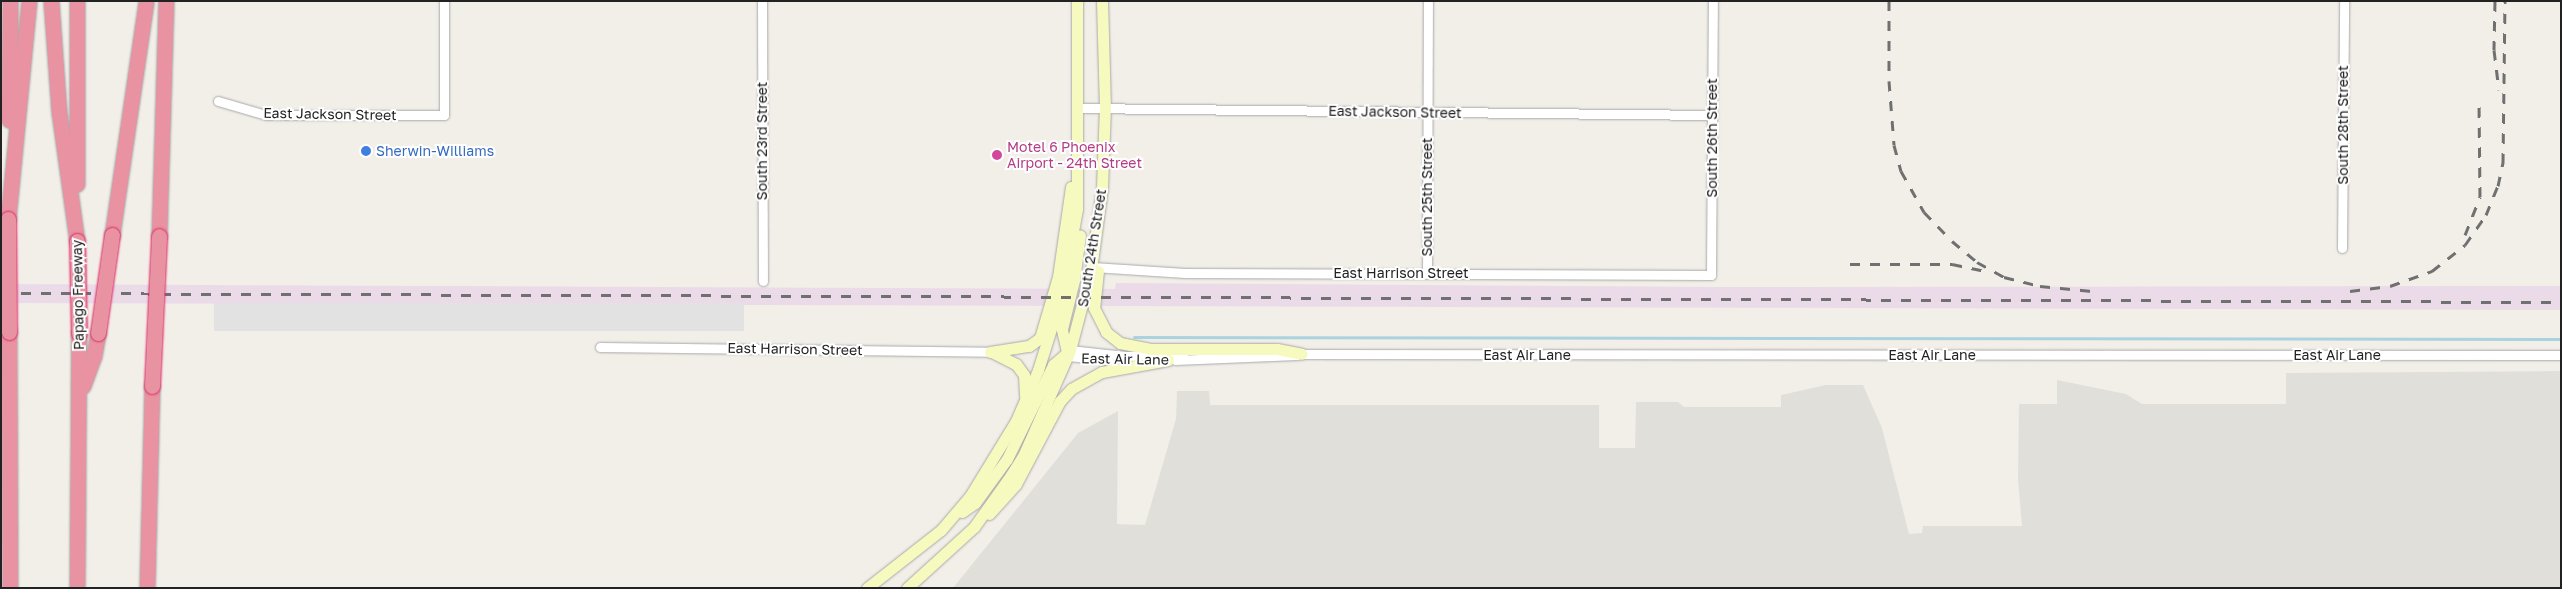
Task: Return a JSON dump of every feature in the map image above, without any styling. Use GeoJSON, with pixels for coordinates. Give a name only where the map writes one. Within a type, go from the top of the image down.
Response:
{"type":"FeatureCollection","features":[{"type":"Feature","properties":{"kind":"highway"},"geometry":{"type":"LineString","coordinates":[[10,1],[8,219],[10,588]]}},
{"type":"Feature","properties":{"kind":"highway"},"geometry":{"type":"LineString","coordinates":[[8,219],[29,1]]}},
{"type":"Feature","properties":{"kind":"highway"},"geometry":{"type":"LineString","coordinates":[[51,1],[60,112],[77,241]]}},
{"type":"Feature","properties":{"kind":"highway","name":"Papago Freeway"},"geometry":{"type":"LineString","coordinates":[[77,1],[77,241],[80,394],[77,588]]}},
{"type":"Feature","properties":{"kind":"highway"},"geometry":{"type":"LineString","coordinates":[[80,394],[94,356],[98,333],[146,1]]}},
{"type":"Feature","properties":{"kind":"highway"},"geometry":{"type":"LineString","coordinates":[[147,588],[152,386],[159,236],[166,1]]}},
{"type":"Feature","properties":{"kind":"highway"},"geometry":{"type":"LineString","coordinates":[[1,442],[10,521]]}},
{"type":"Feature","properties":{"kind":"main road","name":"South 24th Street"},"geometry":{"type":"LineString","coordinates":[[867,588],[888,574],[952,519],[986,473],[1024,400],[1061,297],[1077,209],[1077,1]]}},
{"type":"Feature","properties":{"kind":"main road","name":"South 24th Street"},"geometry":{"type":"LineString","coordinates":[[906,588],[974,527],[1024,454],[1068,353],[1095,267],[1096,236],[1103,176],[1105,108],[1102,1]]}},
{"type":"Feature","properties":{"kind":"main road"},"geometry":{"type":"LineString","coordinates":[[990,352],[1029,346],[1040,338],[1058,276],[1076,171]]}},
{"type":"Feature","properties":{"kind":"main road"},"geometry":{"type":"LineString","coordinates":[[952,519],[975,503],[988,486],[1019,439],[1054,365],[1068,353],[1062,329],[1078,263],[1081,221],[1077,209]]}},
{"type":"Feature","properties":{"kind":"main road"},"geometry":{"type":"LineString","coordinates":[[1095,267],[1094,308],[1106,332],[1120,343],[1150,349],[1277,349],[1302,354]]}},
{"type":"Feature","properties":{"kind":"main road"},"geometry":{"type":"LineString","coordinates":[[990,352],[1010,359],[1021,370],[1024,400]]}},
{"type":"Feature","properties":{"kind":"main road"},"geometry":{"type":"LineString","coordinates":[[974,527],[1006,498],[1028,464],[1060,401],[1071,389],[1102,372],[1168,360]]}},
{"type":"Feature","properties":{"kind":"street","name":"East Jackson Street"},"geometry":{"type":"LineString","coordinates":[[218,101],[266,115],[444,115],[444,1]]}},
{"type":"Feature","properties":{"kind":"street","name":"South 23rd Street"},"geometry":{"type":"LineString","coordinates":[[762,1],[763,281]]}},
{"type":"Feature","properties":{"kind":"street","name":"South 25th Street"},"geometry":{"type":"LineString","coordinates":[[1428,1],[1428,273]]}},
{"type":"Feature","properties":{"kind":"street","name":"South 26th Street"},"geometry":{"type":"LineString","coordinates":[[1711,275],[1712,1]]}},
{"type":"Feature","properties":{"kind":"street","name":"South 28th Street"},"geometry":{"type":"LineString","coordinates":[[2342,248],[2344,1]]}},
{"type":"Feature","properties":{"kind":"street","name":"East Jackson Street"},"geometry":{"type":"LineString","coordinates":[[1078,108],[1713,115]]}},
{"type":"Feature","properties":{"kind":"street","name":"East Harrison Street"},"geometry":{"type":"LineString","coordinates":[[1095,267],[1185,273],[1711,275]]}},
{"type":"Feature","properties":{"kind":"street","name":"East Harrison Street"},"geometry":{"type":"LineString","coordinates":[[600,347],[990,352]]}},
{"type":"Feature","properties":{"kind":"street","name":"East Air Lane"},"geometry":{"type":"LineString","coordinates":[[1068,353],[1100,360],[1168,360],[1302,354]]}},
{"type":"Feature","properties":{"kind":"street","name":"East Air Lane"},"geometry":{"type":"LineString","coordinates":[[1068,353],[1126,356],[1302,354],[2561,355]]}},
{"type":"Feature","properties":{"kind":"shaded area"},"geometry":{"type":"Polygon","coordinates":[[[1116,283],[1719,287],[2561,286],[2561,310],[1,303],[1,284],[1115,289],[1116,283]]]}},
{"type":"Feature","properties":{"kind":"shaded area"},"geometry":{"type":"Polygon","coordinates":[[[214,303],[744,303],[744,331],[214,331],[214,303]]]}},
{"type":"Feature","properties":{"kind":"shaded area"},"geometry":{"type":"Polygon","coordinates":[[[2561,371],[2561,588],[953,588],[1078,433],[1118,411],[1117,524],[1145,525],[1176,419],[1177,391],[1209,391],[1210,405],[1599,405],[1599,448],[1635,448],[1636,402],[1678,402],[1684,407],[1781,407],[1781,395],[1826,385],[1863,385],[1882,428],[1909,534],[1922,533],[1923,526],[2022,526],[2018,479],[2019,404],[2057,404],[2057,380],[2126,394],[2142,404],[2286,404],[2286,373],[2561,371]]]}},
{"type":"Feature","properties":{"kind":"waterway"},"geometry":{"type":"LineString","coordinates":[[1134,337],[2561,339]]}},
{"type":"Feature","properties":{"kind":"railway"},"geometry":{"type":"LineString","coordinates":[[1889,1],[1889,81],[1894,145],[1901,171],[1924,212],[1952,241],[1977,262],[2004,277],[2040,286],[2092,291]]}},
{"type":"Feature","properties":{"kind":"railway"},"geometry":{"type":"LineString","coordinates":[[2495,1],[2494,50],[2499,90]]}},
{"type":"Feature","properties":{"kind":"railway"},"geometry":{"type":"LineString","coordinates":[[2350,291],[2390,286],[2432,271],[2465,245],[2486,215],[2498,186],[2503,163],[2505,1]]}},
{"type":"Feature","properties":{"kind":"railway"},"geometry":{"type":"LineString","coordinates":[[2465,235],[2480,197],[2479,105]]}},
{"type":"Feature","properties":{"kind":"railway"},"geometry":{"type":"LineString","coordinates":[[1850,264],[1952,264],[1985,271]]}},
{"type":"Feature","properties":{"kind":"railway"},"geometry":{"type":"LineString","coordinates":[[1,293],[2561,302]]}},
{"type":"Feature","properties":{"kind":"place","name":"Sherwin-Williams"},"geometry":{"type":"Point","coordinates":[366,151]}},
{"type":"Feature","properties":{"kind":"place","name":"Motel 6 Phoenix Airport - 24th Street"},"geometry":{"type":"Point","coordinates":[997,155]}}]}
